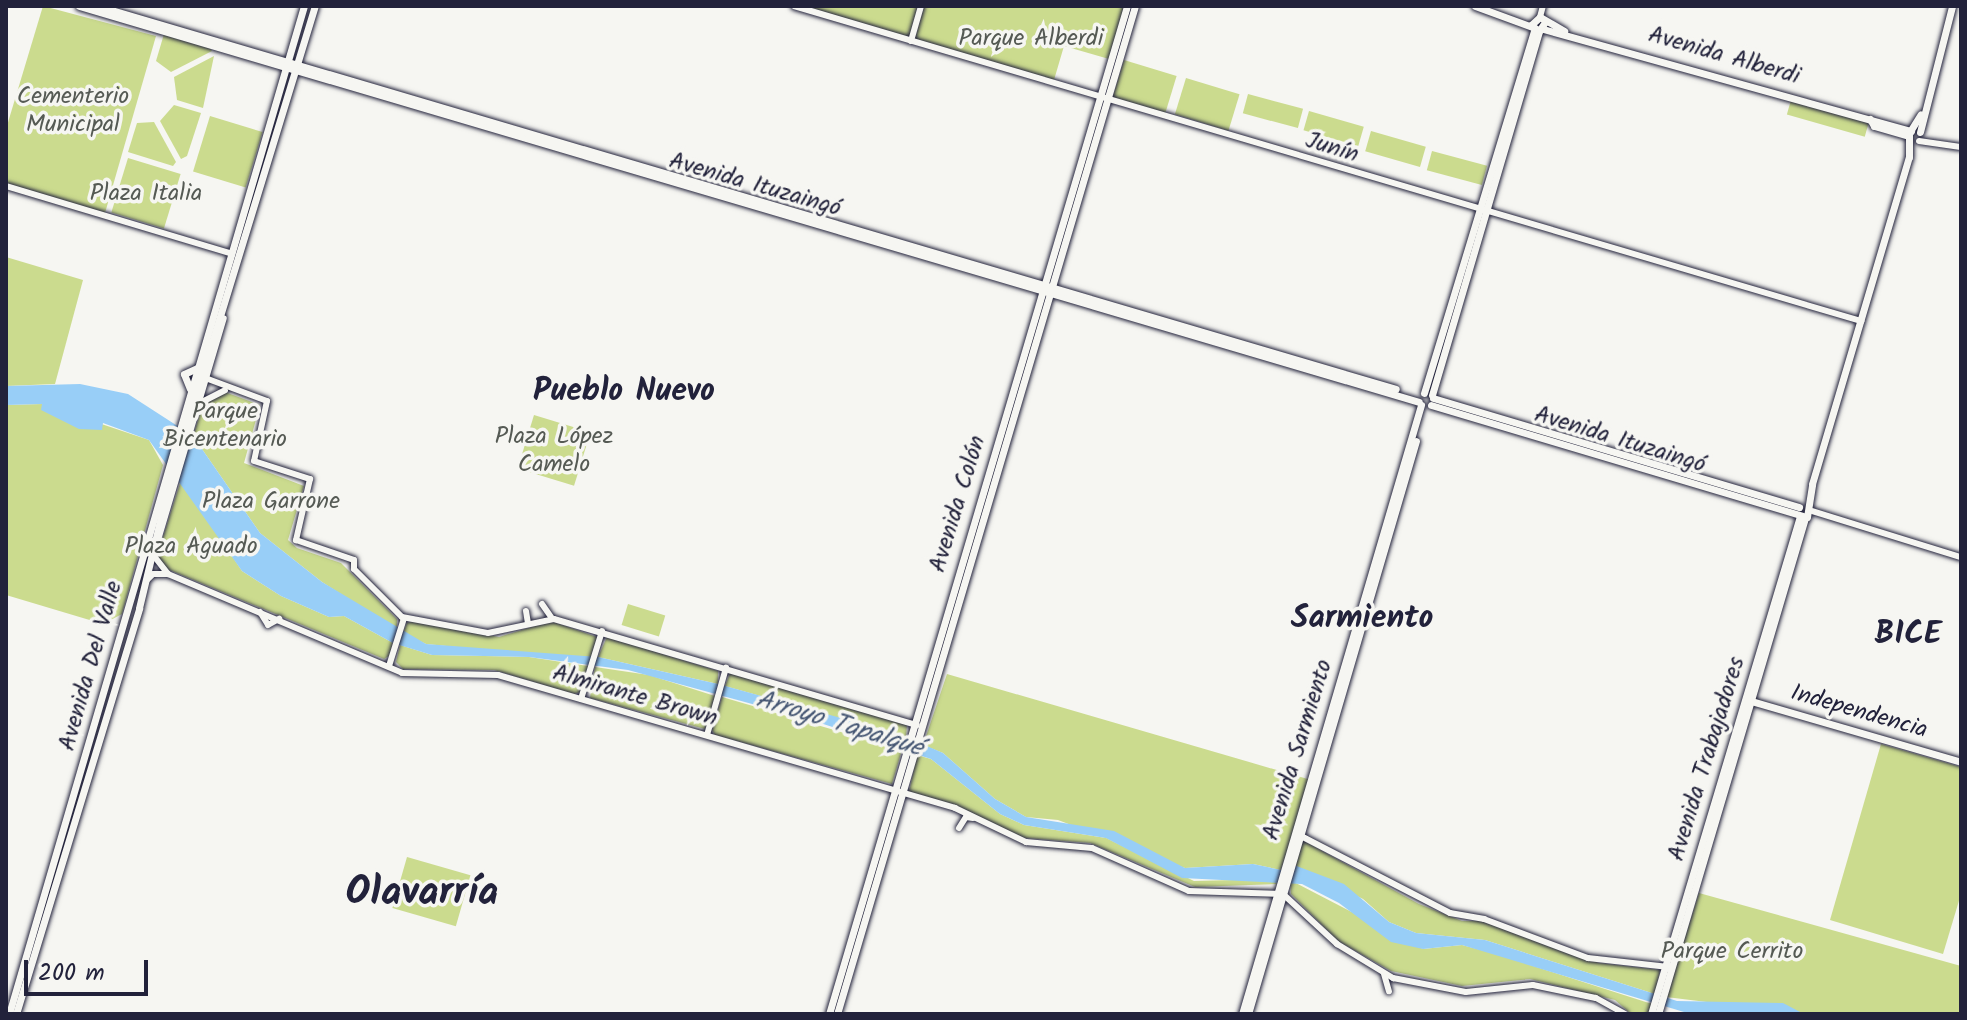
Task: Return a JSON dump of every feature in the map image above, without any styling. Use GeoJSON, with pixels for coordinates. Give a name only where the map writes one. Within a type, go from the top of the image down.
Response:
{"type":"FeatureCollection","features":[{"type":"Feature","properties":{"kind":"main road","name":"Avenida Ituzaingó"},"geometry":{"type":"LineString","coordinates":[[79,6],[293,66]]}},
{"type":"Feature","properties":{"kind":"main road","name":"Avenida Ituzaingó"},"geometry":{"type":"LineString","coordinates":[[98,6],[1805,511]]}},
{"type":"Feature","properties":{"kind":"main road","name":"Avenida Del Valle"},"geometry":{"type":"LineString","coordinates":[[293,66],[304,6]]}},
{"type":"Feature","properties":{"kind":"main road","name":"Avenida Del Valle"},"geometry":{"type":"LineString","coordinates":[[187,425],[191,392],[184,374],[200,365],[238,256],[293,66],[315,6]]}},
{"type":"Feature","properties":{"kind":"main road","name":"Avenida Colón"},"geometry":{"type":"LineString","coordinates":[[829,1014],[917,728],[1103,98],[1127,6]]}},
{"type":"Feature","properties":{"kind":"main road","name":"Avenida Colón"},"geometry":{"type":"LineString","coordinates":[[1103,98],[1135,6]]}},
{"type":"Feature","properties":{"kind":"main road","name":"Avenida Alberdi"},"geometry":{"type":"LineString","coordinates":[[1475,6],[1870,119],[1915,136]]}},
{"type":"Feature","properties":{"kind":"main road","name":"Avenida Alberdi"},"geometry":{"type":"LineString","coordinates":[[1494,6],[1538,25]]}},
{"type":"Feature","properties":{"kind":"main road","name":"Avenida Trabajadores"},"geometry":{"type":"LineString","coordinates":[[1651,1014],[1665,980],[1749,700],[1952,6]]}},
{"type":"Feature","properties":{"kind":"main road","name":"Avenida Sarmiento"},"geometry":{"type":"LineString","coordinates":[[1242,1014],[1538,25]]}},
{"type":"Feature","properties":{"kind":"main road","name":"Avenida Del Valle"},"geometry":{"type":"LineString","coordinates":[[9,1014],[169,483],[224,318],[238,256]]}},
{"type":"Feature","properties":{"kind":"main road","name":"Avenida Del Valle"},"geometry":{"type":"LineString","coordinates":[[16,1014],[139,608],[169,483]]}},
{"type":"Feature","properties":{"kind":"main road","name":"Independencia"},"geometry":{"type":"LineString","coordinates":[[1749,700],[1961,762]]}},
{"type":"Feature","properties":{"kind":"main road","name":"Avenida Colón"},"geometry":{"type":"LineString","coordinates":[[837,1014],[898,791]]}},
{"type":"Feature","properties":{"kind":"main road","name":"Avenida Sarmiento"},"geometry":{"type":"LineString","coordinates":[[1248,1014],[1281,890]]}},
{"type":"Feature","properties":{"kind":"main road","name":"Avenida Trabajadores"},"geometry":{"type":"LineString","coordinates":[[1658,1014],[1665,980]]}},
{"type":"Feature","properties":{"kind":"street","name":"Junín"},"geometry":{"type":"LineString","coordinates":[[794,6],[1861,321]]}},
{"type":"Feature","properties":{"kind":"street"},"geometry":{"type":"LineString","coordinates":[[911,41],[921,6]]}},
{"type":"Feature","properties":{"kind":"street","name":"Avenida Sarmiento"},"geometry":{"type":"LineString","coordinates":[[1538,25],[1543,6]]}},
{"type":"Feature","properties":{"kind":"street","name":"Avenida Alberdi"},"geometry":{"type":"LineString","coordinates":[[1915,136],[1961,147]]}},
{"type":"Feature","properties":{"kind":"street"},"geometry":{"type":"LineString","coordinates":[[6,186],[238,256]]}},
{"type":"Feature","properties":{"kind":"street","name":"Avenida Del Valle"},"geometry":{"type":"LineString","coordinates":[[187,425],[200,403],[224,318]]}},
{"type":"Feature","properties":{"kind":"street"},"geometry":{"type":"LineString","coordinates":[[208,379],[226,389],[267,401],[252,460],[310,479],[296,540],[354,560],[354,569],[404,618],[488,633],[554,619],[726,668],[917,728]]}},
{"type":"Feature","properties":{"kind":"street"},"geometry":{"type":"LineString","coordinates":[[200,403],[226,389]]}},
{"type":"Feature","properties":{"kind":"street","name":"Avenida Del Valle"},"geometry":{"type":"LineString","coordinates":[[168,574],[154,558],[169,483]]}},
{"type":"Feature","properties":{"kind":"street","name":"Avenida Ituzaingó"},"geometry":{"type":"LineString","coordinates":[[1805,511],[1961,557]]}},
{"type":"Feature","properties":{"kind":"street"},"geometry":{"type":"LineString","coordinates":[[139,608],[149,576],[168,574]]}},
{"type":"Feature","properties":{"kind":"street","name":"Almirante Brown"},"geometry":{"type":"LineString","coordinates":[[168,574],[258,609],[407,674],[493,673],[898,791],[983,821],[1026,842],[1096,850],[1195,892],[1281,890]]}},
{"type":"Feature","properties":{"kind":"street"},"geometry":{"type":"LineString","coordinates":[[542,604],[554,619]]}},
{"type":"Feature","properties":{"kind":"street"},"geometry":{"type":"LineString","coordinates":[[258,609],[268,625],[281,619]]}},
{"type":"Feature","properties":{"kind":"street"},"geometry":{"type":"LineString","coordinates":[[526,611],[528,624]]}},
{"type":"Feature","properties":{"kind":"street"},"geometry":{"type":"LineString","coordinates":[[389,666],[404,618]]}},
{"type":"Feature","properties":{"kind":"street"},"geometry":{"type":"LineString","coordinates":[[581,699],[602,631]]}},
{"type":"Feature","properties":{"kind":"street"},"geometry":{"type":"LineString","coordinates":[[707,735],[726,668]]}},
{"type":"Feature","properties":{"kind":"street"},"geometry":{"type":"LineString","coordinates":[[947,807],[959,815],[959,828],[966,817],[983,821]]}},
{"type":"Feature","properties":{"kind":"street"},"geometry":{"type":"LineString","coordinates":[[1296,839],[1450,913],[1484,919],[1588,958],[1669,967]]}},
{"type":"Feature","properties":{"kind":"street"},"geometry":{"type":"LineString","coordinates":[[1281,890],[1337,944],[1384,974],[1466,992],[1533,985],[1596,998],[1625,1014]]}},
{"type":"Feature","properties":{"kind":"street"},"geometry":{"type":"LineString","coordinates":[[1384,974],[1389,991],[1402,980]]}},
{"type":"Feature","properties":{"kind":"green space","name":"Cementerio Municipal"},"geometry":{"type":"Polygon","coordinates":[[[43,6],[156,36],[105,213],[6,184],[6,129],[43,6]]]}},
{"type":"Feature","properties":{"kind":"green space"},"geometry":{"type":"Polygon","coordinates":[[[804,6],[918,6],[909,37],[804,6]]]}},
{"type":"Feature","properties":{"kind":"green space","name":"Parque Alberdi"},"geometry":{"type":"Polygon","coordinates":[[[924,6],[1124,7],[1109,59],[1064,46],[1054,80],[915,39],[924,6]]]}},
{"type":"Feature","properties":{"kind":"green space"},"geometry":{"type":"Polygon","coordinates":[[[164,34],[209,47],[212,51],[171,72],[156,61],[164,34]]]}},
{"type":"Feature","properties":{"kind":"green space"},"geometry":{"type":"Polygon","coordinates":[[[214,56],[203,108],[177,100],[174,77],[214,56]]]}},
{"type":"Feature","properties":{"kind":"green space"},"geometry":{"type":"Polygon","coordinates":[[[1124,60],[1177,76],[1165,113],[1113,97],[1124,60]]]}},
{"type":"Feature","properties":{"kind":"green space"},"geometry":{"type":"Polygon","coordinates":[[[1186,78],[1240,94],[1228,131],[1175,114],[1186,78]]]}},
{"type":"Feature","properties":{"kind":"green space"},"geometry":{"type":"Polygon","coordinates":[[[1248,94],[1303,109],[1298,128],[1243,113],[1248,94]]]}},
{"type":"Feature","properties":{"kind":"green space"},"geometry":{"type":"Polygon","coordinates":[[[1791,100],[1869,122],[1865,137],[1787,114],[1791,100]]]}},
{"type":"Feature","properties":{"kind":"green space"},"geometry":{"type":"Polygon","coordinates":[[[174,105],[201,113],[187,156],[181,159],[160,121],[174,105]]]}},
{"type":"Feature","properties":{"kind":"green space"},"geometry":{"type":"Polygon","coordinates":[[[1309,111],[1364,127],[1358,146],[1303,130],[1309,111]]]}},
{"type":"Feature","properties":{"kind":"green space"},"geometry":{"type":"Polygon","coordinates":[[[210,116],[263,132],[246,188],[193,171],[210,116]]]}},
{"type":"Feature","properties":{"kind":"green space"},"geometry":{"type":"Polygon","coordinates":[[[154,122],[176,162],[173,166],[128,152],[137,123],[154,122]]]}},
{"type":"Feature","properties":{"kind":"green space"},"geometry":{"type":"Polygon","coordinates":[[[1371,131],[1426,147],[1420,167],[1365,151],[1371,131]]]}},
{"type":"Feature","properties":{"kind":"green space"},"geometry":{"type":"Polygon","coordinates":[[[1432,151],[1487,166],[1482,185],[1427,170],[1432,151]]]}},
{"type":"Feature","properties":{"kind":"green space","name":"Plaza Italia"},"geometry":{"type":"Polygon","coordinates":[[[128,158],[181,174],[164,229],[111,213],[128,158]]]}},
{"type":"Feature","properties":{"kind":"green space"},"geometry":{"type":"Polygon","coordinates":[[[6,257],[83,280],[55,384],[6,386],[6,257]]]}},
{"type":"Feature","properties":{"kind":"green space","name":"Parque Bicentenario"},"geometry":{"type":"Polygon","coordinates":[[[225,392],[260,405],[244,463],[304,486],[288,540],[297,548],[341,563],[397,619],[397,630],[322,582],[260,533],[193,436],[203,404],[225,392]]]}},
{"type":"Feature","properties":{"kind":"green space"},"geometry":{"type":"Polygon","coordinates":[[[42,404],[149,440],[163,465],[122,614],[103,624],[6,595],[6,405],[42,404]]]}},
{"type":"Feature","properties":{"kind":"green space","name":"Plaza López Camelo"},"geometry":{"type":"Polygon","coordinates":[[[534,415],[590,432],[574,486],[518,469],[534,415]]]}},
{"type":"Feature","properties":{"kind":"green space","name":"Parque Bicentenario"},"geometry":{"type":"Polygon","coordinates":[[[181,480],[242,571],[281,596],[329,617],[344,616],[393,643],[389,656],[384,659],[167,569],[156,559],[181,480]]]}},
{"type":"Feature","properties":{"kind":"green space"},"geometry":{"type":"Polygon","coordinates":[[[628,604],[665,615],[659,636],[622,625],[628,604]]]}},
{"type":"Feature","properties":{"kind":"green space"},"geometry":{"type":"Polygon","coordinates":[[[415,621],[499,637],[551,621],[597,637],[591,657],[487,650],[426,644],[403,633],[407,623],[415,621]]]}},
{"type":"Feature","properties":{"kind":"green space"},"geometry":{"type":"Polygon","coordinates":[[[607,637],[718,671],[718,684],[598,657],[607,637]]]}},
{"type":"Feature","properties":{"kind":"green space"},"geometry":{"type":"Polygon","coordinates":[[[400,645],[432,655],[529,657],[588,666],[580,692],[574,694],[494,670],[403,669],[396,662],[400,645]]]}},
{"type":"Feature","properties":{"kind":"green space"},"geometry":{"type":"Polygon","coordinates":[[[595,667],[649,675],[715,696],[705,729],[590,698],[595,667]]]}},
{"type":"Feature","properties":{"kind":"green space"},"geometry":{"type":"Polygon","coordinates":[[[730,673],[907,725],[906,737],[725,686],[730,673]]]}},
{"type":"Feature","properties":{"kind":"green space"},"geometry":{"type":"Polygon","coordinates":[[[947,674],[1311,780],[1281,870],[1253,864],[1185,868],[1058,820],[1026,817],[995,799],[943,753],[923,745],[947,674]]]}},
{"type":"Feature","properties":{"kind":"green space"},"geometry":{"type":"Polygon","coordinates":[[[722,697],[902,750],[892,784],[715,735],[712,730],[722,697]]]}},
{"type":"Feature","properties":{"kind":"green space"},"geometry":{"type":"Polygon","coordinates":[[[1881,744],[1961,767],[1961,894],[1943,954],[1830,920],[1881,744]]]}},
{"type":"Feature","properties":{"kind":"green space"},"geometry":{"type":"Polygon","coordinates":[[[917,755],[931,759],[1000,814],[1024,825],[1106,838],[1194,881],[1274,879],[1277,884],[1195,887],[1090,843],[1025,838],[909,792],[917,755]]]}},
{"type":"Feature","properties":{"kind":"green space"},"geometry":{"type":"Polygon","coordinates":[[[1302,840],[1419,904],[1462,921],[1481,921],[1599,963],[1660,970],[1655,994],[1485,940],[1416,933],[1389,922],[1363,899],[1294,865],[1302,840]]]}},
{"type":"Feature","properties":{"kind":"green space"},"geometry":{"type":"Polygon","coordinates":[[[407,857],[470,875],[456,926],[392,908],[407,857]]]}},
{"type":"Feature","properties":{"kind":"green space"},"geometry":{"type":"Polygon","coordinates":[[[1290,880],[1423,949],[1462,945],[1652,1004],[1648,1014],[1631,1014],[1615,1000],[1530,979],[1462,986],[1391,971],[1338,941],[1291,894],[1290,880]]]}},
{"type":"Feature","properties":{"kind":"green space","name":"Parque Cerrito"},"geometry":{"type":"Polygon","coordinates":[[[1699,893],[1961,966],[1961,1014],[1804,1014],[1666,997],[1699,893]]]}},
{"type":"Feature","properties":{"kind":"water","name":"Arroyo Tapalqué"},"geometry":{"type":"Polygon","coordinates":[[[80,384],[128,394],[193,436],[260,533],[322,582],[426,644],[598,657],[718,684],[899,734],[943,753],[995,799],[1026,817],[1114,831],[1185,868],[1253,864],[1281,870],[1294,865],[1344,884],[1389,922],[1416,933],[1485,940],[1677,1001],[1783,1003],[1804,1014],[1684,1012],[1462,945],[1423,949],[1391,942],[1339,903],[1302,884],[1182,878],[1106,838],[1024,825],[1000,814],[931,759],[811,720],[628,670],[529,657],[432,655],[393,643],[344,616],[329,617],[281,596],[242,571],[149,440],[103,423],[102,430],[79,429],[41,410],[42,404],[6,405],[6,386],[80,384]]]}},
{"type":"Feature","properties":{"kind":"district","name":"Pueblo Nuevo"},"geometry":{"type":"Point","coordinates":[624,392]}},
{"type":"Feature","properties":{"kind":"district","name":"Sarmiento"},"geometry":{"type":"Point","coordinates":[1362,619]}},
{"type":"Feature","properties":{"kind":"district","name":"BICE"},"geometry":{"type":"Point","coordinates":[1908,635]}},
{"type":"Feature","properties":{"kind":"district","name":"Olavarría"},"geometry":{"type":"Point","coordinates":[422,893]}},
{"type":"Feature","properties":{"kind":"park label","name":"Plaza Garrone"},"geometry":{"type":"Point","coordinates":[271,502]}},
{"type":"Feature","properties":{"kind":"park label","name":"Plaza Aguado"},"geometry":{"type":"Point","coordinates":[191,547]}}]}
